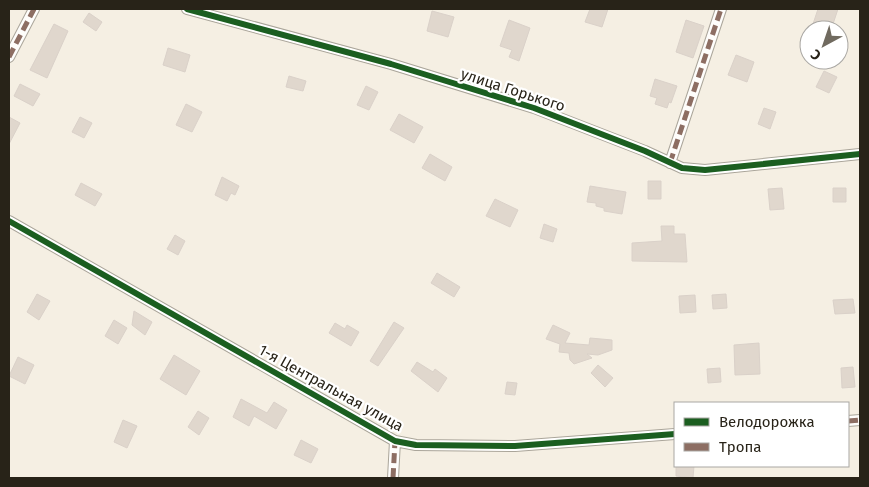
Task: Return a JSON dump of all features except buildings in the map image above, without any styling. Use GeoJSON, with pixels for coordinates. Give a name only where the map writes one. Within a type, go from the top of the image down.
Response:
{"type":"FeatureCollection","features":[{"type":"Feature","properties":{"kind":"street"},"geometry":{"type":"LineString","coordinates":[[9,57],[34,9]]}},
{"type":"Feature","properties":{"kind":"street","name":"улица Горького"},"geometry":{"type":"LineString","coordinates":[[187,9],[391,64],[534,108],[645,150],[670,163],[695,171],[860,154]]}},
{"type":"Feature","properties":{"kind":"street"},"geometry":{"type":"LineString","coordinates":[[670,163],[720,9]]}},
{"type":"Feature","properties":{"kind":"street","name":"1-я Центральная улица"},"geometry":{"type":"LineString","coordinates":[[9,221],[395,440],[416,445],[515,446],[674,434]]}},
{"type":"Feature","properties":{"kind":"street"},"geometry":{"type":"LineString","coordinates":[[393,478],[395,440]]}},
{"type":"Feature","properties":{"kind":"marked path"},"geometry":{"type":"LineString","coordinates":[[9,57],[34,9]]}},
{"type":"Feature","properties":{"kind":"marked path"},"geometry":{"type":"LineString","coordinates":[[670,163],[721,9]]}},
{"type":"Feature","properties":{"kind":"marked path"},"geometry":{"type":"LineString","coordinates":[[849,421],[860,420]]}},
{"type":"Feature","properties":{"kind":"marked path"},"geometry":{"type":"LineString","coordinates":[[393,478],[395,441]]}},
{"type":"Feature","properties":{"kind":"cycle path"},"geometry":{"type":"LineString","coordinates":[[187,9],[391,64],[534,108],[645,151],[682,168],[705,170],[860,154]]}},
{"type":"Feature","properties":{"kind":"cycle path"},"geometry":{"type":"LineString","coordinates":[[9,221],[395,441],[416,445],[515,446],[674,434]]}}]}
